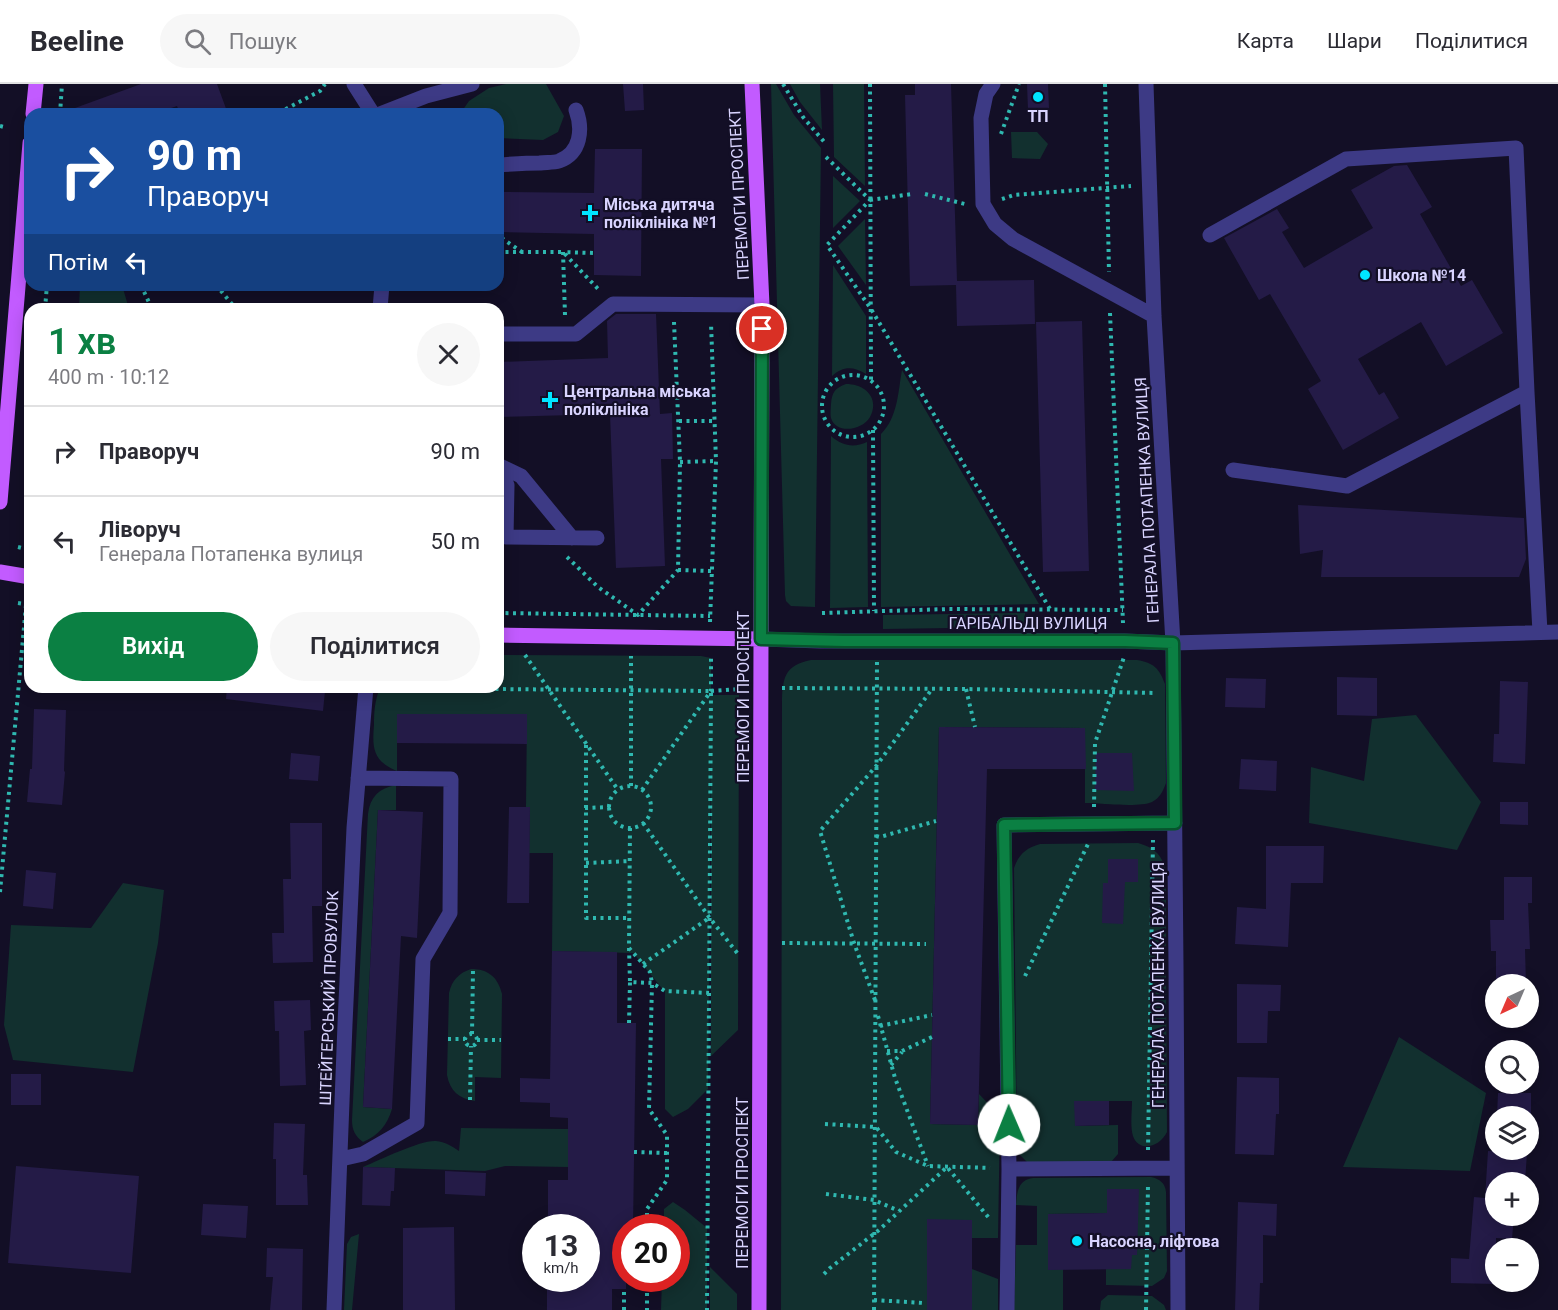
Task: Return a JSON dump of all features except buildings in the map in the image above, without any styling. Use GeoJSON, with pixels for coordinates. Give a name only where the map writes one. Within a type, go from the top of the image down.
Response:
{"type":"FeatureCollection","features":[{"type":"Feature","properties":{"kind":"main road"},"geometry":{"type":"LineString","coordinates":[[34,108],[36,84]]}},
{"type":"Feature","properties":{"kind":"main road","name":"ПЕРЕМОГИ ПРОСПЕКТ"},"geometry":{"type":"LineString","coordinates":[[752,84],[762,305],[759,1310]]}},
{"type":"Feature","properties":{"kind":"main road"},"geometry":{"type":"LineString","coordinates":[[0,502],[24,214]]}},
{"type":"Feature","properties":{"kind":"main road"},"geometry":{"type":"LineString","coordinates":[[0,572],[24,581]]}},
{"type":"Feature","properties":{"kind":"main road","name":"ГАРІБАЛЬДІ ВУЛИЦЯ"},"geometry":{"type":"LineString","coordinates":[[504,635],[761,639]]}},
{"type":"Feature","properties":{"kind":"street"},"geometry":{"type":"LineString","coordinates":[[354,84],[369,108]]}},
{"type":"Feature","properties":{"kind":"street"},"geometry":{"type":"LineString","coordinates":[[395,108],[426,96],[472,84]]}},
{"type":"Feature","properties":{"kind":"street"},"geometry":{"type":"LineString","coordinates":[[993,84],[986,94],[981,118],[983,204],[995,224],[1013,239],[1154,316]]}},
{"type":"Feature","properties":{"kind":"street","name":"ГЕНЕРАЛА ПОТАПЕНКА ВУЛИЦЯ"},"geometry":{"type":"LineString","coordinates":[[1146,84],[1154,316],[1173,643],[1178,1310]]}},
{"type":"Feature","properties":{"kind":"street"},"geometry":{"type":"LineString","coordinates":[[504,165],[557,162],[566,157],[574,150],[579,140],[581,130],[576,110]]}},
{"type":"Feature","properties":{"kind":"street"},"geometry":{"type":"LineString","coordinates":[[1210,235],[1346,159],[1516,148],[1540,632]]}},
{"type":"Feature","properties":{"kind":"street"},"geometry":{"type":"LineString","coordinates":[[504,334],[576,334],[613,304],[762,305]]}},
{"type":"Feature","properties":{"kind":"street"},"geometry":{"type":"LineString","coordinates":[[1233,470],[1347,486],[1527,392]]}},
{"type":"Feature","properties":{"kind":"street"},"geometry":{"type":"LineString","coordinates":[[504,469],[521,476],[572,538]]}},
{"type":"Feature","properties":{"kind":"street"},"geometry":{"type":"LineString","coordinates":[[504,479],[507,485],[506,537],[597,538]]}},
{"type":"Feature","properties":{"kind":"street","name":"ГАРІБАЛЬДІ ВУЛИЦЯ"},"geometry":{"type":"LineString","coordinates":[[761,639],[1173,643],[1558,632]]}},
{"type":"Feature","properties":{"kind":"street","name":"ШТЕЙГЕРСЬКИЙ ПРОВУЛОК"},"geometry":{"type":"LineString","coordinates":[[334,1310],[354,828],[365,693]]}},
{"type":"Feature","properties":{"kind":"street"},"geometry":{"type":"LineString","coordinates":[[340,1159],[363,1154],[417,1123],[423,959],[450,912],[451,779],[358,778]]}},
{"type":"Feature","properties":{"kind":"street"},"geometry":{"type":"LineString","coordinates":[[1007,1310],[1009,1169],[1004,825],[1175,823]]}},
{"type":"Feature","properties":{"kind":"street"},"geometry":{"type":"LineString","coordinates":[[1009,1169],[1176,1167]]}},
{"type":"Feature","properties":{"kind":"path"},"geometry":{"type":"LineString","coordinates":[[60,108],[62,84]]}},
{"type":"Feature","properties":{"kind":"path"},"geometry":{"type":"LineString","coordinates":[[288,108],[320,91],[324,84]]}},
{"type":"Feature","properties":{"kind":"path"},"geometry":{"type":"LineString","coordinates":[[783,84],[803,117],[826,144]]}},
{"type":"Feature","properties":{"kind":"path"},"geometry":{"type":"LineString","coordinates":[[870,84],[871,381]]}},
{"type":"Feature","properties":{"kind":"path"},"geometry":{"type":"LineString","coordinates":[[999,139],[1019,84]]}},
{"type":"Feature","properties":{"kind":"path"},"geometry":{"type":"LineString","coordinates":[[1022,984],[1098,824],[1093,803],[1095,742],[1124,660],[1110,292],[1105,84]]}},
{"type":"Feature","properties":{"kind":"path"},"geometry":{"type":"LineString","coordinates":[[826,157],[870,200]]}},
{"type":"Feature","properties":{"kind":"path"},"geometry":{"type":"LineString","coordinates":[[925,194],[970,205],[983,204],[1014,195],[1150,184]]}},
{"type":"Feature","properties":{"kind":"path"},"geometry":{"type":"LineString","coordinates":[[912,194],[870,200],[827,244],[871,309],[1050,609]]}},
{"type":"Feature","properties":{"kind":"path"},"geometry":{"type":"LineString","coordinates":[[504,240],[522,252]]}},
{"type":"Feature","properties":{"kind":"path"},"geometry":{"type":"LineString","coordinates":[[504,252],[594,253]]}},
{"type":"Feature","properties":{"kind":"path"},"geometry":{"type":"LineString","coordinates":[[563,252],[613,304]]}},
{"type":"Feature","properties":{"kind":"path"},"geometry":{"type":"LineString","coordinates":[[563,252],[566,334]]}},
{"type":"Feature","properties":{"kind":"path"},"geometry":{"type":"LineString","coordinates":[[221,291],[231,303]]}},
{"type":"Feature","properties":{"kind":"path"},"geometry":{"type":"LineString","coordinates":[[638,615],[678,570],[680,462],[674,305]]}},
{"type":"Feature","properties":{"kind":"path"},"geometry":{"type":"LineString","coordinates":[[706,1310],[710,616],[716,461],[711,305]]}},
{"type":"Feature","properties":{"kind":"path"},"geometry":{"type":"LineString","coordinates":[[854,375],[875,384],[882,395],[884,406],[882,418],[873,430],[853,437],[841,435],[831,427],[824,417],[822,405],[831,383],[842,377],[854,375]]}},
{"type":"Feature","properties":{"kind":"path"},"geometry":{"type":"LineString","coordinates":[[679,422],[715,421]]}},
{"type":"Feature","properties":{"kind":"path"},"geometry":{"type":"LineString","coordinates":[[873,430],[874,611]]}},
{"type":"Feature","properties":{"kind":"path"},"geometry":{"type":"LineString","coordinates":[[680,462],[716,461]]}},
{"type":"Feature","properties":{"kind":"path"},"geometry":{"type":"LineString","coordinates":[[547,537],[598,587],[638,615]]}},
{"type":"Feature","properties":{"kind":"path"},"geometry":{"type":"LineString","coordinates":[[18,547],[24,548]]}},
{"type":"Feature","properties":{"kind":"path"},"geometry":{"type":"LineString","coordinates":[[678,570],[711,572]]}},
{"type":"Feature","properties":{"kind":"path"},"geometry":{"type":"LineString","coordinates":[[18,603],[24,604]]}},
{"type":"Feature","properties":{"kind":"path"},"geometry":{"type":"LineString","coordinates":[[822,613],[1123,610]]}},
{"type":"Feature","properties":{"kind":"path"},"geometry":{"type":"LineString","coordinates":[[504,614],[710,616]]}},
{"type":"Feature","properties":{"kind":"path"},"geometry":{"type":"LineString","coordinates":[[0,892],[24,626]]}},
{"type":"Feature","properties":{"kind":"path"},"geometry":{"type":"LineString","coordinates":[[525,655],[618,790]]}},
{"type":"Feature","properties":{"kind":"path"},"geometry":{"type":"LineString","coordinates":[[631,655],[631,786]]}},
{"type":"Feature","properties":{"kind":"path"},"geometry":{"type":"LineString","coordinates":[[874,1310],[877,660]]}},
{"type":"Feature","properties":{"kind":"path"},"geometry":{"type":"LineString","coordinates":[[782,688],[966,689],[1153,695],[1159,693]]}},
{"type":"Feature","properties":{"kind":"path"},"geometry":{"type":"LineString","coordinates":[[504,689],[711,691],[739,689]]}},
{"type":"Feature","properties":{"kind":"path"},"geometry":{"type":"LineString","coordinates":[[928,1166],[891,1065],[876,1003],[854,943],[820,831],[877,765],[932,689]]}},
{"type":"Feature","properties":{"kind":"path"},"geometry":{"type":"LineString","coordinates":[[966,689],[975,727]]}},
{"type":"Feature","properties":{"kind":"path"},"geometry":{"type":"LineString","coordinates":[[642,790],[711,691]]}},
{"type":"Feature","properties":{"kind":"path"},"geometry":{"type":"LineString","coordinates":[[586,745],[586,918],[629,918]]}},
{"type":"Feature","properties":{"kind":"path"},"geometry":{"type":"LineString","coordinates":[[631,786],[642,790],[649,796],[651,804],[651,813],[647,820],[630,828],[617,823],[612,817],[610,807],[614,794],[618,790],[631,786]]}},
{"type":"Feature","properties":{"kind":"path"},"geometry":{"type":"LineString","coordinates":[[585,808],[610,807]]}},
{"type":"Feature","properties":{"kind":"path"},"geometry":{"type":"LineString","coordinates":[[876,836],[880,837],[936,821]]}},
{"type":"Feature","properties":{"kind":"path"},"geometry":{"type":"LineString","coordinates":[[643,823],[738,954]]}},
{"type":"Feature","properties":{"kind":"path"},"geometry":{"type":"LineString","coordinates":[[1146,1310],[1153,823]]}},
{"type":"Feature","properties":{"kind":"path"},"geometry":{"type":"LineString","coordinates":[[629,1023],[630,828]]}},
{"type":"Feature","properties":{"kind":"path"},"geometry":{"type":"LineString","coordinates":[[586,863],[630,861]]}},
{"type":"Feature","properties":{"kind":"path"},"geometry":{"type":"LineString","coordinates":[[644,964],[709,917]]}},
{"type":"Feature","properties":{"kind":"path"},"geometry":{"type":"LineString","coordinates":[[782,943],[926,944]]}},
{"type":"Feature","properties":{"kind":"path"},"geometry":{"type":"LineString","coordinates":[[629,948],[650,972],[652,983],[650,1109],[667,1135],[667,1180],[647,1209],[647,1214]]}},
{"type":"Feature","properties":{"kind":"path"},"geometry":{"type":"LineString","coordinates":[[472,1034],[473,969]]}},
{"type":"Feature","properties":{"kind":"path"},"geometry":{"type":"LineString","coordinates":[[630,982],[652,983],[665,992],[709,993]]}},
{"type":"Feature","properties":{"kind":"path"},"geometry":{"type":"LineString","coordinates":[[880,1026],[933,1015]]}},
{"type":"Feature","properties":{"kind":"path"},"geometry":{"type":"LineString","coordinates":[[465,1039],[468,1034],[477,1036],[475,1045],[471,1046]]}},
{"type":"Feature","properties":{"kind":"path"},"geometry":{"type":"LineString","coordinates":[[887,1051],[902,1051],[932,1037]]}},
{"type":"Feature","properties":{"kind":"path"},"geometry":{"type":"LineString","coordinates":[[448,1039],[465,1039]]}},
{"type":"Feature","properties":{"kind":"path"},"geometry":{"type":"LineString","coordinates":[[465,1039],[466,1043],[471,1046]]}},
{"type":"Feature","properties":{"kind":"path"},"geometry":{"type":"LineString","coordinates":[[477,1040],[501,1040]]}},
{"type":"Feature","properties":{"kind":"path"},"geometry":{"type":"LineString","coordinates":[[470,1100],[471,1046]]}},
{"type":"Feature","properties":{"kind":"path"},"geometry":{"type":"LineString","coordinates":[[891,1065],[902,1051]]}},
{"type":"Feature","properties":{"kind":"path"},"geometry":{"type":"LineString","coordinates":[[825,1124],[876,1127],[896,1152],[928,1166],[1009,1169]]}},
{"type":"Feature","properties":{"kind":"path"},"geometry":{"type":"LineString","coordinates":[[634,1152],[668,1153]]}},
{"type":"Feature","properties":{"kind":"path"},"geometry":{"type":"LineString","coordinates":[[824,1274],[874,1234],[947,1167]]}},
{"type":"Feature","properties":{"kind":"path"},"geometry":{"type":"LineString","coordinates":[[947,1167],[1009,1241]]}},
{"type":"Feature","properties":{"kind":"path"},"geometry":{"type":"LineString","coordinates":[[826,1194],[874,1200],[899,1211]]}},
{"type":"Feature","properties":{"kind":"path"},"geometry":{"type":"LineString","coordinates":[[624,1292],[624,1310]]}},
{"type":"Feature","properties":{"kind":"path"},"geometry":{"type":"LineString","coordinates":[[647,1292],[647,1310]]}},
{"type":"Feature","properties":{"kind":"path"},"geometry":{"type":"LineString","coordinates":[[874,1300],[924,1303]]}},
{"type":"Feature","properties":{"kind":"green space"},"geometry":{"type":"Polygon","coordinates":[[[506,84],[546,84],[564,116],[558,132],[543,140],[504,138],[504,108],[464,108],[469,101],[489,88],[506,84]]]}},
{"type":"Feature","properties":{"kind":"green space"},"geometry":{"type":"Polygon","coordinates":[[[771,84],[776,84],[794,115],[821,148],[815,607],[791,606],[786,601],[785,595],[771,84]]]}},
{"type":"Feature","properties":{"kind":"green space"},"geometry":{"type":"Polygon","coordinates":[[[790,84],[820,84],[822,130],[800,102],[790,84]]]}},
{"type":"Feature","properties":{"kind":"green space"},"geometry":{"type":"Polygon","coordinates":[[[833,84],[864,84],[865,186],[834,157],[833,84]]]}},
{"type":"Feature","properties":{"kind":"green space"},"geometry":{"type":"Polygon","coordinates":[[[1011,132],[1037,132],[1048,144],[1040,159],[1012,158],[1011,132]]]}},
{"type":"Feature","properties":{"kind":"green space"},"geometry":{"type":"Polygon","coordinates":[[[833,176],[860,201],[833,228],[833,176]]]}},
{"type":"Feature","properties":{"kind":"green space"},"geometry":{"type":"Polygon","coordinates":[[[865,219],[866,285],[838,246],[865,219]]]}},
{"type":"Feature","properties":{"kind":"green space"},"geometry":{"type":"Polygon","coordinates":[[[833,265],[866,316],[866,374],[848,368],[832,376],[833,265]]]}},
{"type":"Feature","properties":{"kind":"green space"},"geometry":{"type":"Polygon","coordinates":[[[80,291],[124,291],[127,303],[79,303],[80,291]]]}},
{"type":"Feature","properties":{"kind":"green space"},"geometry":{"type":"Polygon","coordinates":[[[902,370],[1039,604],[881,607],[881,434],[894,412],[902,370]]]}},
{"type":"Feature","properties":{"kind":"green space"},"geometry":{"type":"Polygon","coordinates":[[[846,384],[865,389],[872,398],[873,404],[873,410],[867,421],[850,429],[838,427],[831,416],[833,393],[846,384]]]}},
{"type":"Feature","properties":{"kind":"green space"},"geometry":{"type":"Polygon","coordinates":[[[831,436],[848,445],[867,442],[868,607],[830,608],[831,436]]]}},
{"type":"Feature","properties":{"kind":"green space"},"geometry":{"type":"Polygon","coordinates":[[[1025,613],[1025,627],[883,629],[883,615],[1025,613]]]}},
{"type":"Feature","properties":{"kind":"green space"},"geometry":{"type":"Polygon","coordinates":[[[504,655],[701,656],[711,658],[711,695],[739,695],[738,1030],[711,1056],[711,737],[708,1089],[688,1109],[673,1117],[665,1109],[665,992],[633,953],[552,951],[553,853],[529,853],[530,807],[526,807],[527,714],[397,714],[397,771],[383,763],[374,747],[378,693],[504,693],[504,655]]]}},
{"type":"Feature","properties":{"kind":"green space"},"geometry":{"type":"Polygon","coordinates":[[[811,660],[1137,660],[1155,667],[1165,684],[1166,783],[1157,798],[1146,804],[1085,803],[1085,728],[939,727],[930,1124],[978,1125],[979,1094],[1000,1116],[998,1238],[972,1238],[971,1220],[927,1220],[927,1310],[781,1310],[782,699],[783,684],[791,668],[811,660]]]}},
{"type":"Feature","properties":{"kind":"green space"},"geometry":{"type":"Polygon","coordinates":[[[1416,715],[1481,802],[1457,850],[1309,823],[1311,767],[1364,781],[1372,719],[1416,715]]]}},
{"type":"Feature","properties":{"kind":"green space"},"geometry":{"type":"Polygon","coordinates":[[[396,785],[396,810],[378,810],[363,1107],[392,1109],[382,1129],[363,1142],[354,1133],[352,1120],[368,814],[376,794],[396,785]]]}},
{"type":"Feature","properties":{"kind":"green space"},"geometry":{"type":"Polygon","coordinates":[[[1138,843],[1156,852],[1166,870],[1166,950],[1157,951],[1157,967],[1166,968],[1167,1132],[1155,1144],[1140,1145],[1132,1132],[1132,1101],[1075,1101],[1075,1126],[1118,1125],[1118,1154],[1111,1162],[1027,1162],[1018,1153],[1017,1147],[1014,868],[1024,852],[1040,844],[1138,843]]]}},
{"type":"Feature","properties":{"kind":"green space"},"geometry":{"type":"Polygon","coordinates":[[[123,883],[164,890],[158,943],[133,1072],[13,1060],[4,1025],[11,925],[91,928],[123,883]]]}},
{"type":"Feature","properties":{"kind":"green space"},"geometry":{"type":"Polygon","coordinates":[[[471,969],[491,975],[498,983],[502,994],[501,1078],[475,1077],[475,1101],[456,1093],[450,1086],[447,1075],[449,993],[457,978],[471,969]]]}},
{"type":"Feature","properties":{"kind":"green space"},"geometry":{"type":"Polygon","coordinates":[[[1399,1037],[1485,1092],[1470,1171],[1343,1167],[1399,1037]]]}},
{"type":"Feature","properties":{"kind":"green space"},"geometry":{"type":"Polygon","coordinates":[[[461,1128],[568,1129],[568,1167],[505,1166],[485,1171],[363,1167],[410,1147],[429,1142],[442,1142],[459,1151],[461,1128]]]}},
{"type":"Feature","properties":{"kind":"green space"},"geometry":{"type":"Polygon","coordinates":[[[1151,1177],[1162,1182],[1166,1192],[1167,1271],[1164,1278],[1152,1286],[1106,1285],[1106,1213],[1048,1214],[1048,1269],[1063,1269],[1063,1310],[1014,1310],[1016,1245],[1037,1245],[1037,1206],[1016,1205],[1018,1191],[1024,1181],[1033,1178],[1151,1177]]]}},
{"type":"Feature","properties":{"kind":"green space"},"geometry":{"type":"Polygon","coordinates":[[[673,1202],[690,1214],[664,1214],[664,1209],[673,1202]]]}},
{"type":"Feature","properties":{"kind":"green space"},"geometry":{"type":"Polygon","coordinates":[[[690,1214],[707,1228],[707,1310],[661,1310],[662,1292],[690,1292],[690,1214]]]}},
{"type":"Feature","properties":{"kind":"green space"},"geometry":{"type":"Polygon","coordinates":[[[359,1234],[352,1310],[344,1310],[347,1244],[351,1237],[359,1234]]]}},
{"type":"Feature","properties":{"kind":"green space"},"geometry":{"type":"Polygon","coordinates":[[[710,1267],[737,1294],[737,1310],[710,1310],[710,1267]]]}},
{"type":"Feature","properties":{"kind":"green space"},"geometry":{"type":"Polygon","coordinates":[[[972,1269],[998,1279],[998,1310],[972,1310],[972,1269]]]}},
{"type":"Feature","properties":{"kind":"green space"},"geometry":{"type":"Polygon","coordinates":[[[1108,1295],[1152,1296],[1164,1305],[1166,1310],[1100,1310],[1101,1301],[1108,1295]]]}},
{"type":"Feature","properties":{"kind":"place","name":"ТП"},"geometry":{"type":"Point","coordinates":[1038,97]}},
{"type":"Feature","properties":{"kind":"place","name":"Міська дитяча поліклініка №1"},"geometry":{"type":"Point","coordinates":[590,213]}},
{"type":"Feature","properties":{"kind":"place","name":"Школа №14"},"geometry":{"type":"Point","coordinates":[1365,275]}},
{"type":"Feature","properties":{"kind":"place","name":"Центральна міська полiклiнiка"},"geometry":{"type":"Point","coordinates":[550,400]}},
{"type":"Feature","properties":{"kind":"place","name":"Насосна, ліфтова"},"geometry":{"type":"Point","coordinates":[1077,1241]}},
{"type":"Feature","properties":{"kind":"route"},"geometry":{"type":"LineString","coordinates":[[762,329],[761,639],[1173,643],[1175,823],[1004,825],[1009,1125]]}}]}
